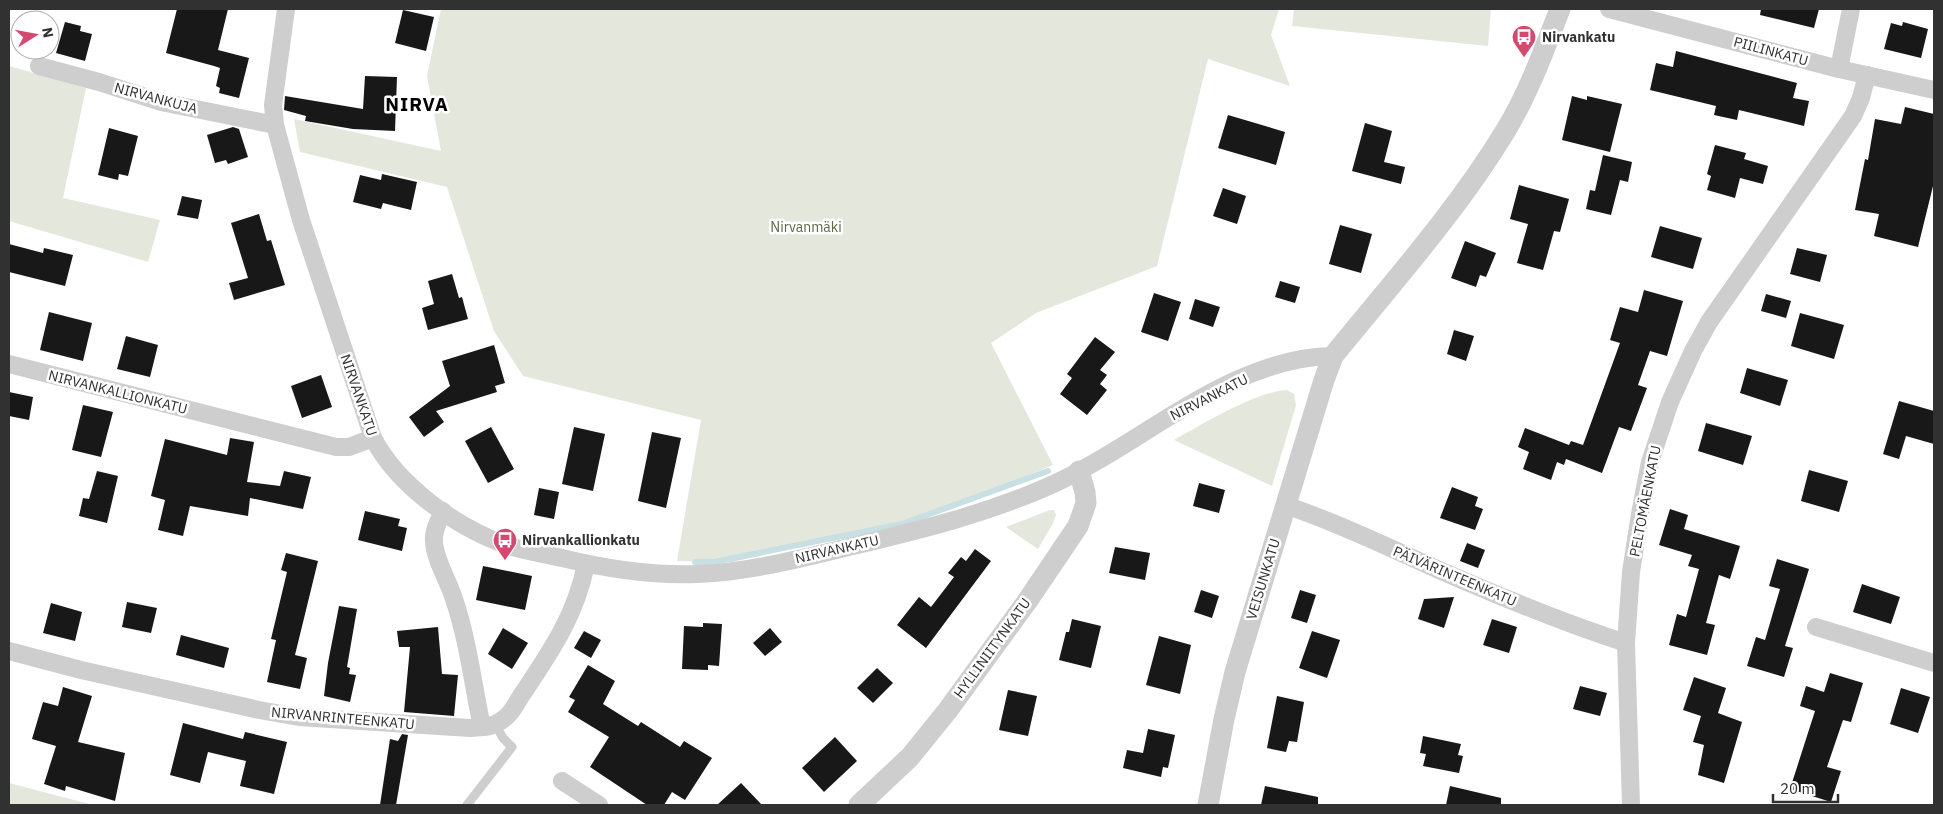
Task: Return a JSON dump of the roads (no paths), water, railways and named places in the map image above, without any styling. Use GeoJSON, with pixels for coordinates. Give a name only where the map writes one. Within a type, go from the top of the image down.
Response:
{"type":"FeatureCollection","features":[{"type":"Feature","properties":{"kind":"street","name":"NIRVANKATU"},"geometry":{"type":"LineString","coordinates":[[286,9],[273,105],[275,125],[301,220],[373,438],[392,467],[424,497],[459,522],[507,545],[586,564],[627,571],[675,574],[723,572],[841,549],[955,520],[1020,498],[1079,471],[1206,396],[1239,379],[1294,360],[1312,356],[1333,356]]}},
{"type":"Feature","properties":{"kind":"street"},"geometry":{"type":"LineString","coordinates":[[1333,356],[1431,236],[1507,129],[1540,63],[1560,9]]}},
{"type":"Feature","properties":{"kind":"street","name":"PIILINKATU"},"geometry":{"type":"LineString","coordinates":[[1609,9],[1839,69],[1934,90]]}},
{"type":"Feature","properties":{"kind":"street"},"geometry":{"type":"LineString","coordinates":[[1839,69],[1851,9]]}},
{"type":"Feature","properties":{"kind":"street","name":"NIRVANKUJA"},"geometry":{"type":"LineString","coordinates":[[39,66],[99,82],[161,102],[275,125]]}},
{"type":"Feature","properties":{"kind":"street","name":"PELTOMÄENKATU"},"geometry":{"type":"LineString","coordinates":[[1631,805],[1626,643],[1631,572],[1650,462],[1670,402],[1693,351],[1709,322],[1853,116],[1861,98],[1867,75]]}},
{"type":"Feature","properties":{"kind":"street","name":"VEISUNKATU"},"geometry":{"type":"LineString","coordinates":[[1208,805],[1235,672],[1285,505],[1333,356]]}},
{"type":"Feature","properties":{"kind":"street","name":"NIRVANKALLIONKATU"},"geometry":{"type":"LineString","coordinates":[[9,364],[336,447],[349,447],[373,438]]}},
{"type":"Feature","properties":{"kind":"street","name":"HYLLINIITYNKATU"},"geometry":{"type":"LineString","coordinates":[[859,805],[910,757],[948,710],[1028,600],[1078,526],[1086,503],[1079,471]]}},
{"type":"Feature","properties":{"kind":"street","name":"PÄIVÄRINTEENKATU"},"geometry":{"type":"LineString","coordinates":[[1285,505],[1341,526],[1576,627],[1626,643]]}},
{"type":"Feature","properties":{"kind":"street"},"geometry":{"type":"LineString","coordinates":[[442,511],[435,532],[435,549],[454,599],[489,726],[508,715],[557,642],[581,589],[586,564]]}},
{"type":"Feature","properties":{"kind":"street"},"geometry":{"type":"LineString","coordinates":[[1816,627],[1934,663]]}},
{"type":"Feature","properties":{"kind":"street","name":"NIRVANRINTEENKATU"},"geometry":{"type":"LineString","coordinates":[[9,651],[90,672],[261,711],[299,717],[470,728],[489,726]]}},
{"type":"Feature","properties":{"kind":"street"},"geometry":{"type":"LineString","coordinates":[[562,781],[599,805]]}},
{"type":"Feature","properties":{"kind":"lane"},"geometry":{"type":"LineString","coordinates":[[467,805],[512,747],[489,726]]}},
{"type":"Feature","properties":{"kind":"waterway"},"geometry":{"type":"LineString","coordinates":[[695,562],[714,562],[902,524],[1048,471]]}},
{"type":"Feature","properties":{"kind":"place","name":"Nirvankatu"},"geometry":{"type":"Point","coordinates":[1524,58]}},
{"type":"Feature","properties":{"kind":"place","name":"Nirvankallionkatu"},"geometry":{"type":"Point","coordinates":[505,561]}},
{"type":"Feature","properties":{"kind":"district","name":"NIRVA"},"geometry":{"type":"Point","coordinates":[417,104]}},
{"type":"Feature","properties":{"kind":"park label","name":"Nirvanmäki"},"geometry":{"type":"Point","coordinates":[806,227]}}]}
